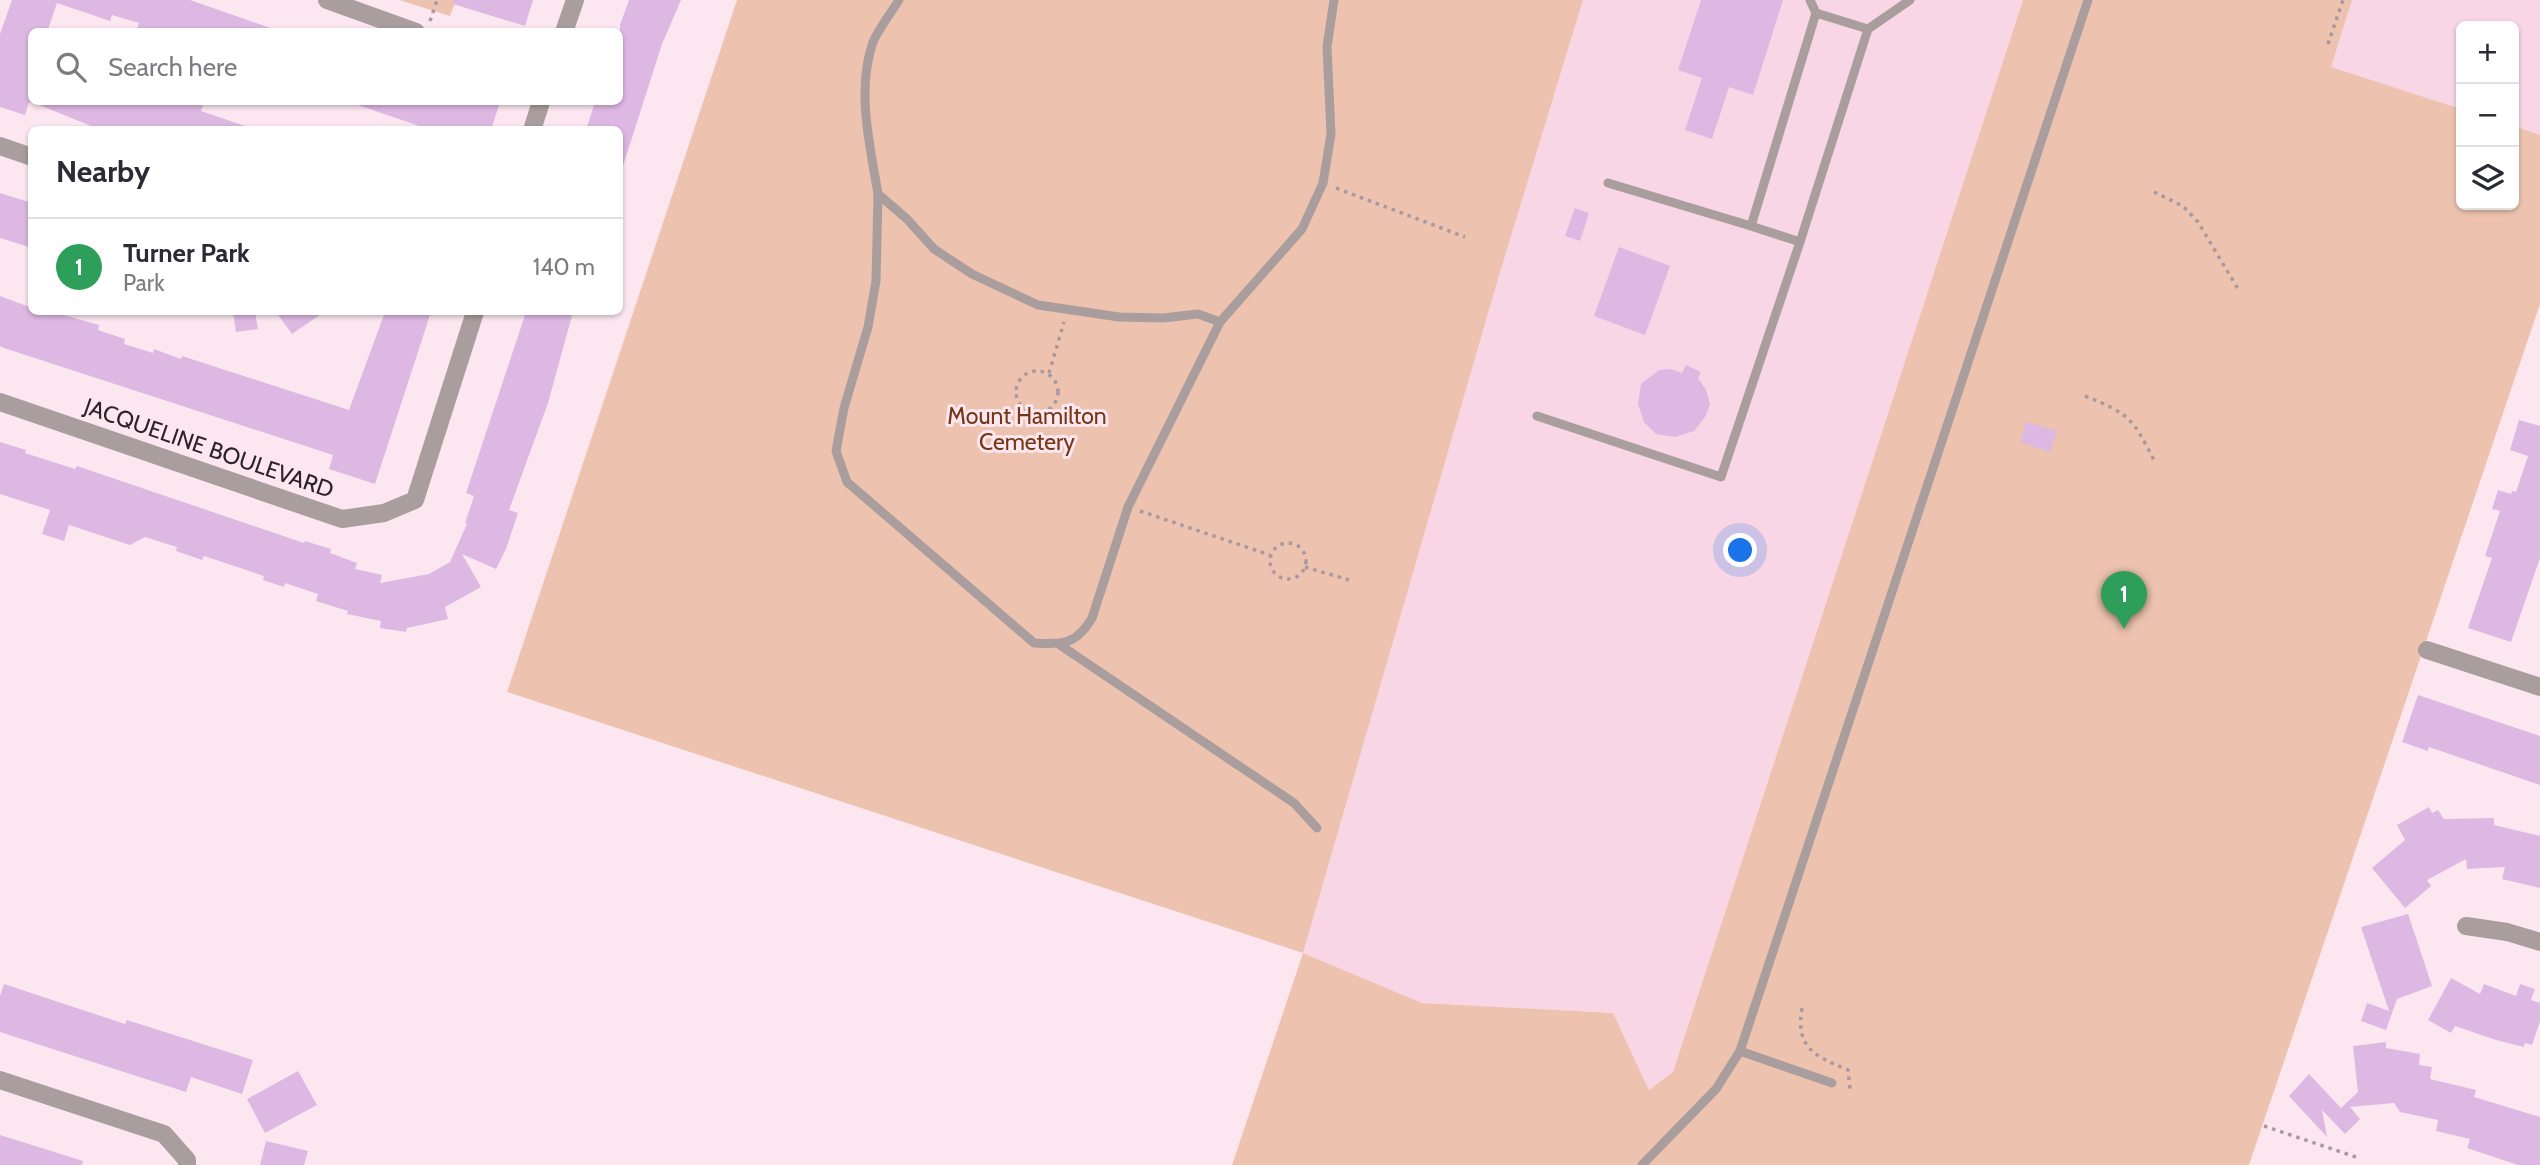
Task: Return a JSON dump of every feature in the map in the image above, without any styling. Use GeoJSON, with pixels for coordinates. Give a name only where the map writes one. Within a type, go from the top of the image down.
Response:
{"type":"FeatureCollection","features":[{"type":"Feature","properties":{"kind":"street"},"geometry":{"type":"LineString","coordinates":[[327,0],[405,28]]}},
{"type":"Feature","properties":{"kind":"street"},"geometry":{"type":"LineString","coordinates":[[565,28],[575,0]]}},
{"type":"Feature","properties":{"kind":"street"},"geometry":{"type":"LineString","coordinates":[[533,126],[540,105]]}},
{"type":"Feature","properties":{"kind":"street"},"geometry":{"type":"LineString","coordinates":[[0,146],[28,156]]}},
{"type":"Feature","properties":{"kind":"street","name":"JACQUELINE BOULEVARD"},"geometry":{"type":"LineString","coordinates":[[0,402],[342,519],[384,513],[415,500],[474,315]]}},
{"type":"Feature","properties":{"kind":"street"},"geometry":{"type":"LineString","coordinates":[[2427,650],[2540,687]]}},
{"type":"Feature","properties":{"kind":"street"},"geometry":{"type":"LineString","coordinates":[[2466,926],[2507,932],[2540,942]]}},
{"type":"Feature","properties":{"kind":"street"},"geometry":{"type":"LineString","coordinates":[[0,1080],[164,1134],[187,1160],[187,1165]]}},
{"type":"Feature","properties":{"kind":"lane"},"geometry":{"type":"LineString","coordinates":[[899,0],[874,40],[864,74],[867,130],[878,194],[876,281],[868,327],[844,408],[836,451],[846,482],[1034,643],[1060,645],[1294,803],[1317,828]]}},
{"type":"Feature","properties":{"kind":"lane"},"geometry":{"type":"LineString","coordinates":[[1060,645],[1083,634],[1093,618],[1128,507],[1220,322],[1301,229],[1323,183],[1331,134],[1328,47],[1334,0]]}},
{"type":"Feature","properties":{"kind":"lane"},"geometry":{"type":"LineString","coordinates":[[1751,226],[1816,13],[1810,0]]}},
{"type":"Feature","properties":{"kind":"lane"},"geometry":{"type":"LineString","coordinates":[[1537,416],[1721,477],[1800,242],[1867,29],[1910,0]]}},
{"type":"Feature","properties":{"kind":"lane"},"geometry":{"type":"LineString","coordinates":[[1642,1165],[1716,1089],[1740,1051],[2088,0]]}},
{"type":"Feature","properties":{"kind":"lane"},"geometry":{"type":"LineString","coordinates":[[1816,13],[1867,29]]}},
{"type":"Feature","properties":{"kind":"lane"},"geometry":{"type":"LineString","coordinates":[[1608,183],[1800,242]]}},
{"type":"Feature","properties":{"kind":"lane"},"geometry":{"type":"LineString","coordinates":[[878,194],[908,219],[934,249],[972,274],[1038,305],[1119,317],[1163,318],[1198,313],[1220,322]]}},
{"type":"Feature","properties":{"kind":"lane"},"geometry":{"type":"LineString","coordinates":[[1740,1051],[1832,1083]]}},
{"type":"Feature","properties":{"kind":"path"},"geometry":{"type":"LineString","coordinates":[[427,28],[437,0]]}},
{"type":"Feature","properties":{"kind":"path"},"geometry":{"type":"LineString","coordinates":[[2328,44],[2343,0]]}},
{"type":"Feature","properties":{"kind":"path"},"geometry":{"type":"LineString","coordinates":[[1323,183],[1465,237]]}},
{"type":"Feature","properties":{"kind":"path"},"geometry":{"type":"LineString","coordinates":[[2154,192],[2183,206],[2199,222],[2238,289]]}},
{"type":"Feature","properties":{"kind":"path"},"geometry":{"type":"LineString","coordinates":[[1049,373],[1067,311]]}},
{"type":"Feature","properties":{"kind":"path"},"geometry":{"type":"LineString","coordinates":[[1035,370],[1049,373],[1058,385],[1058,400],[1048,411],[1033,413],[1026,410],[1017,400],[1019,380],[1035,370]]}},
{"type":"Feature","properties":{"kind":"path"},"geometry":{"type":"LineString","coordinates":[[2085,396],[2119,410],[2134,422],[2154,460]]}},
{"type":"Feature","properties":{"kind":"path"},"geometry":{"type":"LineString","coordinates":[[1128,507],[1270,555]]}},
{"type":"Feature","properties":{"kind":"path"},"geometry":{"type":"LineString","coordinates":[[1294,543],[1303,550],[1306,567],[1298,576],[1279,577],[1271,568],[1270,555],[1277,545],[1294,543]]}},
{"type":"Feature","properties":{"kind":"path"},"geometry":{"type":"LineString","coordinates":[[1306,567],[1349,580]]}},
{"type":"Feature","properties":{"kind":"path"},"geometry":{"type":"LineString","coordinates":[[1802,1008],[1798,1030],[1808,1048],[1849,1070],[1850,1089]]}},
{"type":"Feature","properties":{"kind":"path"},"geometry":{"type":"LineString","coordinates":[[2264,1126],[2356,1157]]}},
{"type":"Feature","properties":{"kind":"shaded area"},"geometry":{"type":"Polygon","coordinates":[[[1583,0],[2023,0],[1673,1072],[1649,1090],[1613,1013],[1422,1003],[1303,953],[1498,279],[1583,0]]]}},
{"type":"Feature","properties":{"kind":"shaded area"},"geometry":{"type":"Polygon","coordinates":[[[2352,0],[2540,0],[2540,135],[2519,128],[2519,21],[2456,21],[2456,107],[2330,67],[2352,0]]]}},
{"type":"Feature","properties":{"kind":"green space"},"geometry":{"type":"Polygon","coordinates":[[[399,0],[456,0],[450,16],[399,0]]]}},
{"type":"Feature","properties":{"kind":"green space","name":"Mount Hamilton Cemetery"},"geometry":{"type":"Polygon","coordinates":[[[737,0],[1583,0],[1498,279],[1303,953],[507,692],[737,0]]]}},
{"type":"Feature","properties":{"kind":"green space"},"geometry":{"type":"Polygon","coordinates":[[[2023,0],[2352,0],[2331,67],[2456,107],[2456,210],[2519,210],[2519,128],[2540,135],[2540,304],[2249,1165],[1232,1165],[1303,953],[1422,1003],[1613,1013],[1649,1090],[1673,1072],[2023,0]]]}},
{"type":"Feature","properties":{"kind":"building"},"geometry":{"type":"Polygon","coordinates":[[[12,0],[190,0],[270,28],[137,28],[139,23],[112,15],[110,21],[57,3],[48,28],[28,28],[28,105],[25,115],[0,107],[0,34],[12,0]]]}},
{"type":"Feature","properties":{"kind":"building"},"geometry":{"type":"Polygon","coordinates":[[[454,0],[533,0],[525,26],[453,4],[454,0]]]}},
{"type":"Feature","properties":{"kind":"building"},"geometry":{"type":"Polygon","coordinates":[[[629,0],[681,0],[662,44],[623,166],[623,126],[587,126],[594,105],[623,105],[623,28],[620,28],[629,0]]]}},
{"type":"Feature","properties":{"kind":"building"},"geometry":{"type":"Polygon","coordinates":[[[1701,0],[1783,0],[1753,95],[1729,87],[1712,139],[1685,130],[1702,78],[1678,70],[1701,0]]]}},
{"type":"Feature","properties":{"kind":"building"},"geometry":{"type":"Polygon","coordinates":[[[39,105],[203,105],[201,111],[245,126],[91,126],[39,105]]]}},
{"type":"Feature","properties":{"kind":"building"},"geometry":{"type":"Polygon","coordinates":[[[358,105],[499,105],[492,126],[419,126],[358,105]]]}},
{"type":"Feature","properties":{"kind":"building"},"geometry":{"type":"Polygon","coordinates":[[[0,193],[28,202],[28,247],[0,238],[0,193]]]}},
{"type":"Feature","properties":{"kind":"building"},"geometry":{"type":"Polygon","coordinates":[[[1575,208],[1589,213],[1580,241],[1565,236],[1575,208]]]}},
{"type":"Feature","properties":{"kind":"building"},"geometry":{"type":"Polygon","coordinates":[[[1619,247],[1670,266],[1645,335],[1594,316],[1619,247]]]}},
{"type":"Feature","properties":{"kind":"building"},"geometry":{"type":"Polygon","coordinates":[[[0,296],[28,306],[28,315],[64,315],[99,325],[98,330],[125,339],[124,344],[153,353],[154,349],[181,359],[182,356],[349,410],[384,315],[430,315],[375,484],[329,469],[333,455],[0,346],[0,296]]]}},
{"type":"Feature","properties":{"kind":"building"},"geometry":{"type":"Polygon","coordinates":[[[233,315],[256,315],[258,329],[236,332],[233,315]]]}},
{"type":"Feature","properties":{"kind":"building"},"geometry":{"type":"Polygon","coordinates":[[[278,315],[320,315],[292,334],[278,315]]]}},
{"type":"Feature","properties":{"kind":"building"},"geometry":{"type":"Polygon","coordinates":[[[525,315],[572,315],[548,403],[509,510],[518,513],[496,569],[462,554],[481,587],[445,607],[448,619],[407,628],[406,632],[380,628],[381,621],[347,614],[348,611],[316,601],[318,594],[285,583],[284,587],[263,580],[264,576],[204,556],[202,560],[176,551],[177,547],[145,537],[130,545],[69,525],[64,541],[42,534],[50,510],[0,494],[0,442],[26,450],[25,453],[75,469],[77,466],[304,543],[305,541],[331,549],[330,553],[357,563],[355,569],[382,575],[380,583],[429,574],[450,562],[467,524],[465,523],[474,496],[466,493],[525,315]]]}},
{"type":"Feature","properties":{"kind":"building"},"geometry":{"type":"Polygon","coordinates":[[[1686,365],[1701,372],[1698,378],[1706,390],[1710,404],[1705,417],[1694,431],[1675,437],[1656,434],[1644,422],[1638,404],[1641,384],[1659,370],[1671,369],[1682,373],[1686,365]]]}},
{"type":"Feature","properties":{"kind":"building"},"geometry":{"type":"Polygon","coordinates":[[[2519,420],[2540,426],[2540,558],[2511,642],[2468,628],[2492,558],[2485,556],[2500,511],[2492,509],[2498,490],[2511,494],[2512,491],[2516,492],[2528,456],[2510,450],[2519,420]]]}},
{"type":"Feature","properties":{"kind":"building"},"geometry":{"type":"Polygon","coordinates":[[[2026,422],[2057,431],[2050,452],[2020,442],[2026,422]]]}},
{"type":"Feature","properties":{"kind":"building"},"geometry":{"type":"Polygon","coordinates":[[[2418,695],[2540,736],[2540,785],[2429,747],[2428,751],[2402,742],[2418,695]]]}},
{"type":"Feature","properties":{"kind":"building"},"geometry":{"type":"Polygon","coordinates":[[[2429,807],[2432,813],[2438,810],[2444,819],[2494,818],[2494,825],[2540,836],[2540,888],[2502,879],[2505,867],[2467,869],[2466,859],[2427,880],[2431,886],[2405,908],[2372,868],[2405,840],[2397,825],[2429,807]]]}},
{"type":"Feature","properties":{"kind":"building"},"geometry":{"type":"Polygon","coordinates":[[[2408,914],[2432,986],[2397,999],[2386,1030],[2361,1021],[2367,1003],[2389,1011],[2361,927],[2408,914]]]}},
{"type":"Feature","properties":{"kind":"building"},"geometry":{"type":"Polygon","coordinates":[[[2451,978],[2480,994],[2484,984],[2516,996],[2520,984],[2535,989],[2531,1000],[2540,1003],[2540,1021],[2532,1045],[2525,1043],[2524,1047],[2455,1026],[2451,1033],[2428,1020],[2451,978]]]}},
{"type":"Feature","properties":{"kind":"building"},"geometry":{"type":"Polygon","coordinates":[[[4,984],[125,1024],[127,1020],[253,1060],[242,1094],[191,1077],[186,1092],[0,1032],[0,996],[4,984]]]}},
{"type":"Feature","properties":{"kind":"building"},"geometry":{"type":"Polygon","coordinates":[[[2386,1042],[2386,1048],[2420,1054],[2419,1065],[2432,1067],[2430,1079],[2476,1090],[2474,1097],[2540,1117],[2540,1165],[2518,1165],[2467,1148],[2470,1139],[2436,1131],[2438,1120],[2400,1112],[2394,1103],[2350,1107],[2360,1119],[2345,1134],[2322,1110],[2327,1137],[2289,1096],[2309,1074],[2341,1108],[2358,1092],[2353,1046],[2386,1042]]]}},
{"type":"Feature","properties":{"kind":"building"},"geometry":{"type":"Polygon","coordinates":[[[298,1071],[317,1105],[265,1133],[247,1099],[298,1071]]]}},
{"type":"Feature","properties":{"kind":"building"},"geometry":{"type":"Polygon","coordinates":[[[0,1135],[83,1161],[82,1165],[0,1165],[0,1135]]]}},
{"type":"Feature","properties":{"kind":"building"},"geometry":{"type":"Polygon","coordinates":[[[266,1141],[308,1151],[304,1165],[260,1165],[266,1141]]]}},
{"type":"Feature","properties":{"kind":"place","name":"Turner Park"},"geometry":{"type":"Point","coordinates":[2124,629]}}]}
